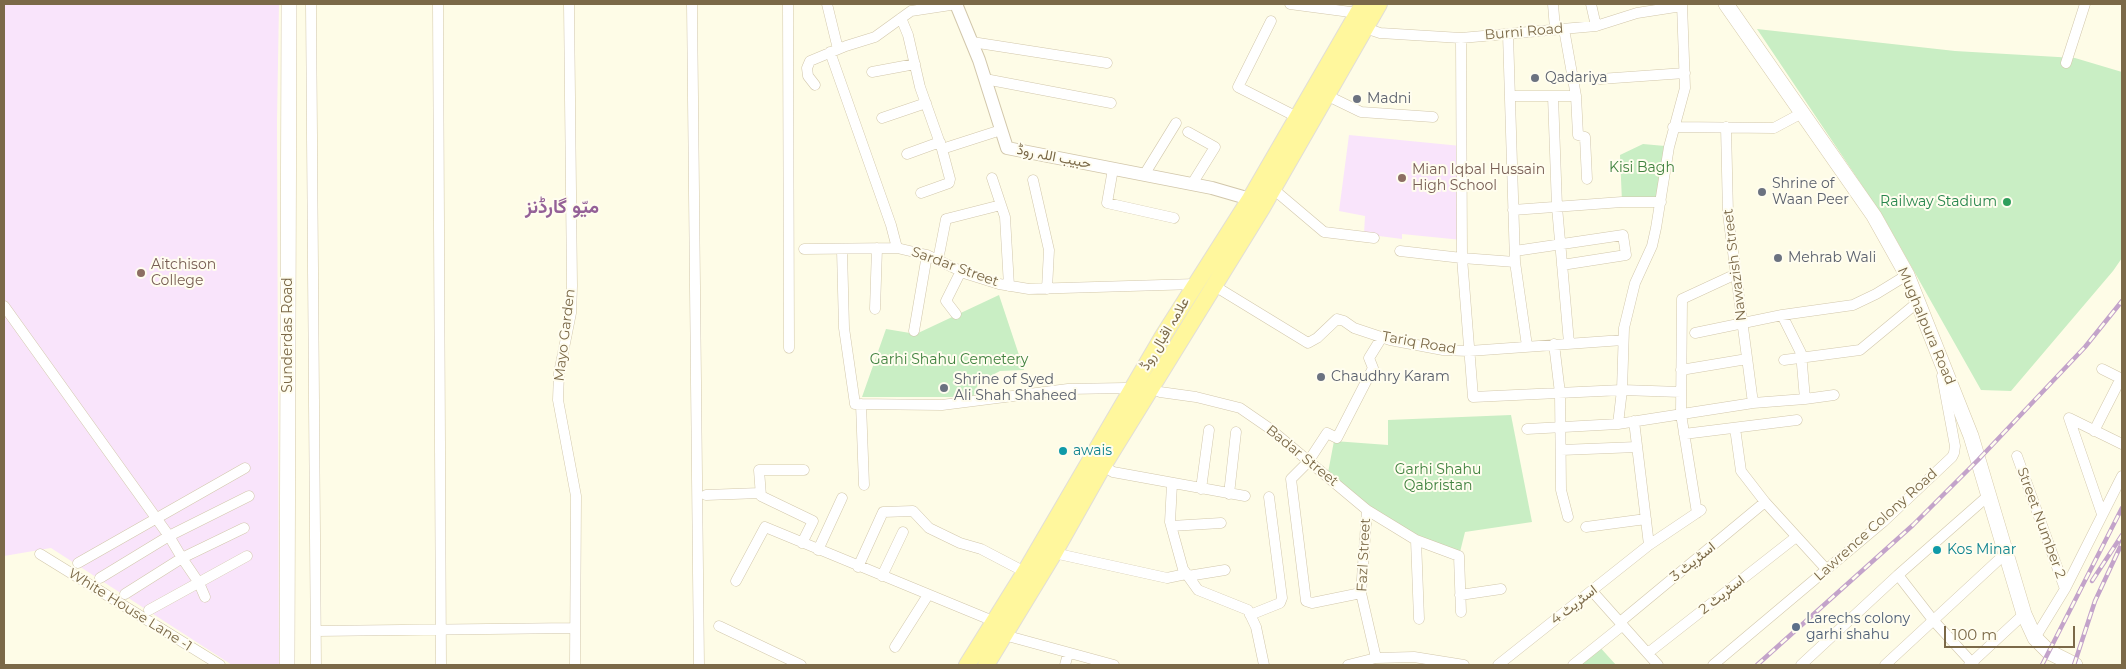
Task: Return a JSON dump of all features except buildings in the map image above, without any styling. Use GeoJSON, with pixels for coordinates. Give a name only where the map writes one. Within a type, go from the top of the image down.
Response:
{"type":"FeatureCollection","features":[{"type":"Feature","properties":{"kind":"main road","name":"Sunderdas Road"},"geometry":{"type":"LineString","coordinates":[[287,665],[289,4]]}},
{"type":"Feature","properties":{"kind":"main road","name":"علامہ اقبال روڈ"},"geometry":{"type":"LineString","coordinates":[[986,665],[1025,572],[1097,462],[1150,388],[1212,285],[1256,204],[1297,117],[1362,15],[1379,4]]}},
{"type":"Feature","properties":{"kind":"main road","name":"Mughalpura Road"},"geometry":{"type":"LineString","coordinates":[[1726,4],[1874,216],[1907,275],[1937,346],[1971,436],[2024,614],[2036,638],[2049,652],[2071,664]]}},
{"type":"Feature","properties":{"kind":"main road","name":"علامہ اقبال روڈ"},"geometry":{"type":"LineString","coordinates":[[968,665],[1002,628],[1054,553],[1132,392],[1196,284],[1256,204],[1272,188],[1326,95],[1362,15]]}},
{"type":"Feature","properties":{"kind":"street"},"geometry":{"type":"LineString","coordinates":[[311,4],[316,665]]}},
{"type":"Feature","properties":{"kind":"street"},"geometry":{"type":"LineString","coordinates":[[438,4],[441,665]]}},
{"type":"Feature","properties":{"kind":"street","name":"Mayo Garden"},"geometry":{"type":"LineString","coordinates":[[569,4],[572,286],[571,313],[559,373],[558,400],[576,496],[574,665]]}},
{"type":"Feature","properties":{"kind":"street"},"geometry":{"type":"LineString","coordinates":[[692,4],[699,665]]}},
{"type":"Feature","properties":{"kind":"street"},"geometry":{"type":"LineString","coordinates":[[788,4],[789,348]]}},
{"type":"Feature","properties":{"kind":"street"},"geometry":{"type":"LineString","coordinates":[[827,4],[834,51],[897,248]]}},
{"type":"Feature","properties":{"kind":"street"},"geometry":{"type":"LineString","coordinates":[[814,85],[808,76],[807,68],[810,61],[875,37],[916,9],[956,4]]}},
{"type":"Feature","properties":{"kind":"street","name":"حبیب اللہ روڈ"},"geometry":{"type":"LineString","coordinates":[[956,4],[972,42],[1007,148],[1212,188],[1256,204]]}},
{"type":"Feature","properties":{"kind":"street","name":"Burni Road"},"geometry":{"type":"LineString","coordinates":[[1290,4],[1362,15],[1380,33],[1461,38],[1596,26],[1636,8],[1682,5]]}},
{"type":"Feature","properties":{"kind":"street"},"geometry":{"type":"LineString","coordinates":[[1553,4],[1576,96],[1578,136],[1585,137],[1587,179]]}},
{"type":"Feature","properties":{"kind":"street"},"geometry":{"type":"LineString","coordinates":[[1591,4],[1596,26]]}},
{"type":"Feature","properties":{"kind":"street"},"geometry":{"type":"LineString","coordinates":[[2066,63],[2086,4]]}},
{"type":"Feature","properties":{"kind":"street"},"geometry":{"type":"LineString","coordinates":[[1618,424],[1622,390],[1623,340],[1628,309],[1634,283],[1652,246],[1673,127],[1685,88],[1682,5]]}},
{"type":"Feature","properties":{"kind":"street"},"geometry":{"type":"LineString","coordinates":[[901,18],[908,35],[950,182],[921,193]]}},
{"type":"Feature","properties":{"kind":"street"},"geometry":{"type":"LineString","coordinates":[[1272,21],[1238,87],[1297,117]]}},
{"type":"Feature","properties":{"kind":"street"},"geometry":{"type":"LineString","coordinates":[[1508,34],[1515,256],[1527,346]]}},
{"type":"Feature","properties":{"kind":"street"},"geometry":{"type":"LineString","coordinates":[[1461,38],[1462,258],[1473,397],[1622,390],[1681,392]]}},
{"type":"Feature","properties":{"kind":"street"},"geometry":{"type":"LineString","coordinates":[[972,42],[1107,63]]}},
{"type":"Feature","properties":{"kind":"street"},"geometry":{"type":"LineString","coordinates":[[872,72],[915,64]]}},
{"type":"Feature","properties":{"kind":"street"},"geometry":{"type":"LineString","coordinates":[[1600,79],[1685,73]]}},
{"type":"Feature","properties":{"kind":"street"},"geometry":{"type":"LineString","coordinates":[[985,79],[1111,103]]}},
{"type":"Feature","properties":{"kind":"street"},"geometry":{"type":"LineString","coordinates":[[1326,95],[1361,112],[1433,118]]}},
{"type":"Feature","properties":{"kind":"street"},"geometry":{"type":"LineString","coordinates":[[1510,96],[1576,96]]}},
{"type":"Feature","properties":{"kind":"street"},"geometry":{"type":"LineString","coordinates":[[1553,96],[1557,207],[1569,343]]}},
{"type":"Feature","properties":{"kind":"street"},"geometry":{"type":"LineString","coordinates":[[882,118],[926,103]]}},
{"type":"Feature","properties":{"kind":"street"},"geometry":{"type":"LineString","coordinates":[[1673,127],[1774,128],[1802,114]]}},
{"type":"Feature","properties":{"kind":"street"},"geometry":{"type":"LineString","coordinates":[[1144,174],[1176,123]]}},
{"type":"Feature","properties":{"kind":"street","name":"Nawazish Street"},"geometry":{"type":"LineString","coordinates":[[1726,127],[1728,211],[1753,403]]}},
{"type":"Feature","properties":{"kind":"street"},"geometry":{"type":"LineString","coordinates":[[907,154],[1002,130]]}},
{"type":"Feature","properties":{"kind":"street"},"geometry":{"type":"LineString","coordinates":[[1188,132],[1215,147],[1192,184]]}},
{"type":"Feature","properties":{"kind":"street"},"geometry":{"type":"LineString","coordinates":[[1114,169],[1107,203],[1174,218]]}},
{"type":"Feature","properties":{"kind":"street"},"geometry":{"type":"LineString","coordinates":[[992,178],[1005,217],[1009,286]]}},
{"type":"Feature","properties":{"kind":"street"},"geometry":{"type":"LineString","coordinates":[[1033,180],[1049,250],[1047,289]]}},
{"type":"Feature","properties":{"kind":"street"},"geometry":{"type":"LineString","coordinates":[[1272,188],[1324,232],[1374,238]]}},
{"type":"Feature","properties":{"kind":"street"},"geometry":{"type":"LineString","coordinates":[[1513,210],[1622,202],[1661,202]]}},
{"type":"Feature","properties":{"kind":"street"},"geometry":{"type":"LineString","coordinates":[[938,260],[946,219],[1001,205]]}},
{"type":"Feature","properties":{"kind":"street"},"geometry":{"type":"LineString","coordinates":[[1400,251],[1462,258],[1515,256],[1560,244],[1623,235],[1626,255],[1562,265]]}},
{"type":"Feature","properties":{"kind":"street"},"geometry":{"type":"LineString","coordinates":[[875,309],[876,248]]}},
{"type":"Feature","properties":{"kind":"street","name":"Sardar Street"},"geometry":{"type":"LineString","coordinates":[[804,249],[897,248],[927,255],[961,271],[999,284],[1029,289],[1196,284]]}},
{"type":"Feature","properties":{"kind":"street"},"geometry":{"type":"LineString","coordinates":[[842,250],[844,328],[858,404],[864,485]]}},
{"type":"Feature","properties":{"kind":"street"},"geometry":{"type":"LineString","coordinates":[[914,331],[927,255]]}},
{"type":"Feature","properties":{"kind":"street"},"geometry":{"type":"LineString","coordinates":[[956,314],[946,301],[961,271]]}},
{"type":"Feature","properties":{"kind":"street"},"geometry":{"type":"LineString","coordinates":[[1736,274],[1682,299],[1681,414],[1684,434],[1796,420]]}},
{"type":"Feature","properties":{"kind":"street"},"geometry":{"type":"LineString","coordinates":[[1695,333],[1782,315],[1853,305],[1876,294],[1907,275]]}},
{"type":"Feature","properties":{"kind":"street","name":"Tariq Road"},"geometry":{"type":"LineString","coordinates":[[1212,285],[1308,343],[1317,338],[1337,319],[1344,320],[1354,328],[1382,337],[1443,350],[1469,351],[1623,340]]}},
{"type":"Feature","properties":{"kind":"street"},"geometry":{"type":"LineString","coordinates":[[1784,360],[1860,350],[1918,302]]}},
{"type":"Feature","properties":{"kind":"street"},"geometry":{"type":"LineString","coordinates":[[4,306],[169,536],[199,582],[205,597]]}},
{"type":"Feature","properties":{"kind":"street"},"geometry":{"type":"LineString","coordinates":[[1782,315],[1801,353],[1805,398]]}},
{"type":"Feature","properties":{"kind":"street"},"geometry":{"type":"LineString","coordinates":[[1361,593],[1312,603],[1306,601],[1291,482],[1292,478],[1308,462],[1327,433],[1337,438],[1373,368],[1369,358],[1382,337]]}},
{"type":"Feature","properties":{"kind":"street"},"geometry":{"type":"LineString","coordinates":[[1554,344],[1560,393],[1562,490],[1568,517]]}},
{"type":"Feature","properties":{"kind":"street","name":"Lawrence Colony Road"},"geometry":{"type":"LineString","coordinates":[[1713,665],[1883,522],[1954,453],[1955,446],[1937,346]]}},
{"type":"Feature","properties":{"kind":"street"},"geometry":{"type":"LineString","coordinates":[[1682,370],[1747,359]]}},
{"type":"Feature","properties":{"kind":"street"},"geometry":{"type":"LineString","coordinates":[[2094,431],[2122,379],[2102,369]]}},
{"type":"Feature","properties":{"kind":"street"},"geometry":{"type":"LineString","coordinates":[[858,404],[942,405],[1068,389],[1125,388],[1132,392]]}},
{"type":"Feature","properties":{"kind":"street","name":"Badar Street"},"geometry":{"type":"LineString","coordinates":[[1150,388],[1160,392],[1196,397],[1240,408],[1269,428],[1367,510],[1416,540],[1459,556],[1460,595]]}},
{"type":"Feature","properties":{"kind":"street"},"geometry":{"type":"LineString","coordinates":[[1527,429],[1618,424],[1753,403],[1834,395]]}},
{"type":"Feature","properties":{"kind":"street"},"geometry":{"type":"LineString","coordinates":[[2102,514],[2068,418],[2122,444]]}},
{"type":"Feature","properties":{"kind":"street"},"geometry":{"type":"LineString","coordinates":[[1634,421],[1649,545]]}},
{"type":"Feature","properties":{"kind":"street"},"geometry":{"type":"LineString","coordinates":[[1735,428],[1741,471],[1765,502],[1827,570]]}},
{"type":"Feature","properties":{"kind":"street"},"geometry":{"type":"LineString","coordinates":[[1202,489],[1209,430]]}},
{"type":"Feature","properties":{"kind":"street"},"geometry":{"type":"LineString","coordinates":[[1229,494],[1236,432]]}},
{"type":"Feature","properties":{"kind":"street","name":"اسٹریٹ 4"},"geometry":{"type":"LineString","coordinates":[[1498,665],[1649,545],[1699,511],[1684,434]]}},
{"type":"Feature","properties":{"kind":"street"},"geometry":{"type":"LineString","coordinates":[[1561,450],[1637,447]]}},
{"type":"Feature","properties":{"kind":"street","name":"Street Number 2"},"geometry":{"type":"LineString","coordinates":[[2017,456],[2065,589]]}},
{"type":"Feature","properties":{"kind":"street"},"geometry":{"type":"LineString","coordinates":[[1097,462],[1113,472],[1245,496]]}},
{"type":"Feature","properties":{"kind":"street"},"geometry":{"type":"LineString","coordinates":[[78,563],[245,468]]}},
{"type":"Feature","properties":{"kind":"street"},"geometry":{"type":"LineString","coordinates":[[802,543],[813,521],[761,496],[759,470],[804,470]]}},
{"type":"Feature","properties":{"kind":"street"},"geometry":{"type":"LineString","coordinates":[[2036,638],[2065,589],[2122,476]]}},
{"type":"Feature","properties":{"kind":"street"},"geometry":{"type":"LineString","coordinates":[[1172,484],[1171,526],[1183,569],[1198,590],[1248,610],[1256,627],[1264,665]]}},
{"type":"Feature","properties":{"kind":"street"},"geometry":{"type":"LineString","coordinates":[[706,495],[760,493]]}},
{"type":"Feature","properties":{"kind":"street"},"geometry":{"type":"LineString","coordinates":[[1802,665],[1898,575],[1989,495]]}},
{"type":"Feature","properties":{"kind":"street"},"geometry":{"type":"LineString","coordinates":[[100,578],[169,536],[249,496]]}},
{"type":"Feature","properties":{"kind":"street"},"geometry":{"type":"LineString","coordinates":[[1250,615],[1280,603],[1282,598],[1269,497]]}},
{"type":"Feature","properties":{"kind":"street"},"geometry":{"type":"LineString","coordinates":[[818,550],[842,498]]}},
{"type":"Feature","properties":{"kind":"street","name":"اسٹریٹ 3"},"geometry":{"type":"LineString","coordinates":[[1573,665],[1765,502]]}},
{"type":"Feature","properties":{"kind":"street","name":"Fazl Street"},"geometry":{"type":"LineString","coordinates":[[1367,510],[1361,593],[1376,658]]}},
{"type":"Feature","properties":{"kind":"street"},"geometry":{"type":"LineString","coordinates":[[858,567],[883,512],[913,511],[929,528],[960,543],[981,550],[1025,572]]}},
{"type":"Feature","properties":{"kind":"street"},"geometry":{"type":"LineString","coordinates":[[1586,527],[1646,519]]}},
{"type":"Feature","properties":{"kind":"street"},"geometry":{"type":"LineString","coordinates":[[1171,526],[1221,523]]}},
{"type":"Feature","properties":{"kind":"street"},"geometry":{"type":"LineString","coordinates":[[736,581],[765,527],[1002,628],[1068,654],[1114,665]]}},
{"type":"Feature","properties":{"kind":"street"},"geometry":{"type":"LineString","coordinates":[[125,594],[182,558],[244,528]]}},
{"type":"Feature","properties":{"kind":"street"},"geometry":{"type":"LineString","coordinates":[[882,576],[902,532]]}},
{"type":"Feature","properties":{"kind":"street","name":"اسٹریٹ 2"},"geometry":{"type":"LineString","coordinates":[[1648,653],[1796,537]]}},
{"type":"Feature","properties":{"kind":"street"},"geometry":{"type":"LineString","coordinates":[[1416,540],[1418,619]]}},
{"type":"Feature","properties":{"kind":"street"},"geometry":{"type":"LineString","coordinates":[[1054,553],[1167,578],[1225,570]]}},
{"type":"Feature","properties":{"kind":"street"},"geometry":{"type":"LineString","coordinates":[[1885,665],[2006,553]]}},
{"type":"Feature","properties":{"kind":"street","name":"White House Lane -1"},"geometry":{"type":"LineString","coordinates":[[40,554],[220,665]]}},
{"type":"Feature","properties":{"kind":"street"},"geometry":{"type":"LineString","coordinates":[[149,610],[247,556]]}},
{"type":"Feature","properties":{"kind":"street"},"geometry":{"type":"LineString","coordinates":[[1898,575],[1933,620],[1972,665],[2024,614]]}},
{"type":"Feature","properties":{"kind":"street"},"geometry":{"type":"LineString","coordinates":[[1461,612],[1460,595],[1501,588]]}},
{"type":"Feature","properties":{"kind":"street"},"geometry":{"type":"LineString","coordinates":[[1592,591],[1658,665]]}},
{"type":"Feature","properties":{"kind":"street"},"geometry":{"type":"LineString","coordinates":[[894,647],[928,595]]}},
{"type":"Feature","properties":{"kind":"street"},"geometry":{"type":"LineString","coordinates":[[719,626],[801,665]]}},
{"type":"Feature","properties":{"kind":"street"},"geometry":{"type":"LineString","coordinates":[[316,630],[574,628]]}},
{"type":"Feature","properties":{"kind":"street"},"geometry":{"type":"LineString","coordinates":[[1065,665],[1068,654]]}},
{"type":"Feature","properties":{"kind":"street"},"geometry":{"type":"LineString","coordinates":[[1348,665],[1376,658],[1396,662],[1414,657],[1464,665]]}},
{"type":"Feature","properties":{"kind":"shaded area","name":"Aitchison College"},"geometry":{"type":"Polygon","coordinates":[[[4,4],[279,4],[277,121],[279,665],[232,665],[51,548],[4,556],[4,4]]]}},
{"type":"Feature","properties":{"kind":"shaded area","name":"Mian Iqbal Hussain High School"},"geometry":{"type":"Polygon","coordinates":[[[1349,135],[1461,146],[1462,240],[1402,234],[1402,239],[1364,234],[1365,216],[1339,211],[1349,135]]]}},
{"type":"Feature","properties":{"kind":"green space"},"geometry":{"type":"Polygon","coordinates":[[[1757,29],[1955,51],[2075,58],[2122,72],[2122,258],[2011,391],[1981,390],[1884,218],[1757,29]]]}},
{"type":"Feature","properties":{"kind":"green space","name":"Kisi Bagh"},"geometry":{"type":"Polygon","coordinates":[[[1643,144],[1665,146],[1661,202],[1622,202],[1620,155],[1643,144]]]}},
{"type":"Feature","properties":{"kind":"green space","name":"Garhi Shahu Cemetery"},"geometry":{"type":"Polygon","coordinates":[[[999,295],[1024,370],[1000,371],[979,382],[973,397],[862,397],[886,329],[916,334],[999,295]]]}},
{"type":"Feature","properties":{"kind":"green space","name":"Garhi Shahu Qabristan"},"geometry":{"type":"Polygon","coordinates":[[[1511,415],[1532,522],[1465,532],[1459,556],[1416,540],[1327,478],[1334,441],[1388,445],[1388,420],[1511,415]]]}},
{"type":"Feature","properties":{"kind":"green space"},"geometry":{"type":"Polygon","coordinates":[[[1598,645],[1616,665],[1573,665],[1598,645]]]}},
{"type":"Feature","properties":{"kind":"railway"},"geometry":{"type":"LineString","coordinates":[[1757,665],[1913,525],[1978,460],[2085,347],[2122,301]]}},
{"type":"Feature","properties":{"kind":"railway"},"geometry":{"type":"LineString","coordinates":[[2042,665],[2122,508]]}},
{"type":"Feature","properties":{"kind":"railway"},"geometry":{"type":"LineString","coordinates":[[2092,581],[2122,535]]}},
{"type":"Feature","properties":{"kind":"railway"},"geometry":{"type":"LineString","coordinates":[[2074,665],[2095,601],[2122,543]]}},
{"type":"Feature","properties":{"kind":"place","name":"Qadariya"},"geometry":{"type":"Point","coordinates":[1535,78]}},
{"type":"Feature","properties":{"kind":"place","name":"Madni"},"geometry":{"type":"Point","coordinates":[1357,99]}},
{"type":"Feature","properties":{"kind":"place","name":"Mian Iqbal Hussain High School"},"geometry":{"type":"Point","coordinates":[1402,178]}},
{"type":"Feature","properties":{"kind":"place","name":"Shrine of Waan Peer"},"geometry":{"type":"Point","coordinates":[1762,192]}},
{"type":"Feature","properties":{"kind":"place","name":"Railway Stadium"},"geometry":{"type":"Point","coordinates":[2007,202]}},
{"type":"Feature","properties":{"kind":"place","name":"Mehrab Wali"},"geometry":{"type":"Point","coordinates":[1778,258]}},
{"type":"Feature","properties":{"kind":"place","name":"Aitchison College"},"geometry":{"type":"Point","coordinates":[141,273]}},
{"type":"Feature","properties":{"kind":"place","name":"Chaudhry Karam"},"geometry":{"type":"Point","coordinates":[1321,377]}},
{"type":"Feature","properties":{"kind":"place","name":"Shrine of Syed Ali Shah Shaheed"},"geometry":{"type":"Point","coordinates":[944,388]}},
{"type":"Feature","properties":{"kind":"place","name":"awais"},"geometry":{"type":"Point","coordinates":[1063,451]}},
{"type":"Feature","properties":{"kind":"place","name":"Kos Minar"},"geometry":{"type":"Point","coordinates":[1937,550]}},
{"type":"Feature","properties":{"kind":"place","name":"Larechs colony garhi shahu"},"geometry":{"type":"Point","coordinates":[1796,627]}},
{"type":"Feature","properties":{"kind":"district","name":"میّو گارڈنز"},"geometry":{"type":"Point","coordinates":[562,207]}}]}
